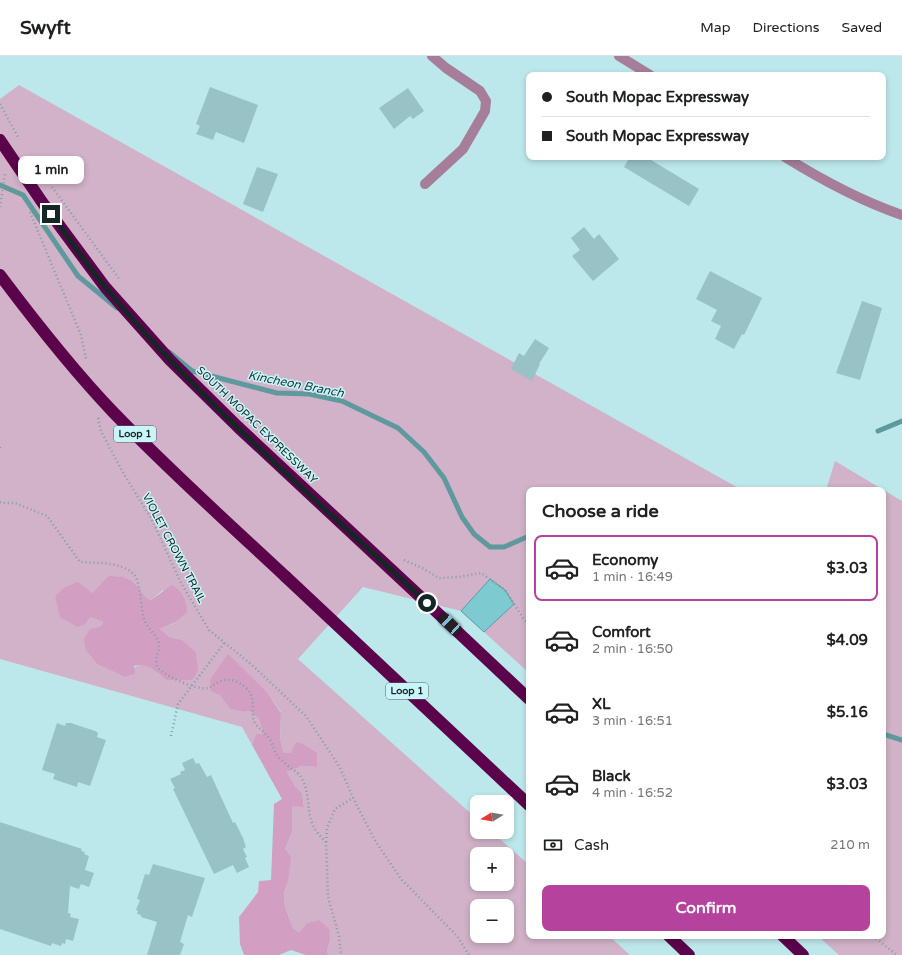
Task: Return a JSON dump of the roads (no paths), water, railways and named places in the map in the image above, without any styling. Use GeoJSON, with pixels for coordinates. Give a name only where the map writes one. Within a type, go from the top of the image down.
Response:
{"type":"FeatureCollection","features":[{"type":"Feature","properties":{"kind":"highway","name":"SOUTH MOPAC EXPRESSWAY"},"geometry":{"type":"LineString","coordinates":[[0,140],[42,202],[105,287],[170,360],[238,427],[526,696]]}},
{"type":"Feature","properties":{"kind":"highway","name":"Loop 1"},"geometry":{"type":"LineString","coordinates":[[0,275],[44,333],[114,412],[185,483],[526,802]]}},
{"type":"Feature","properties":{"kind":"highway"},"geometry":{"type":"LineString","coordinates":[[672,939],[689,955]]}},
{"type":"Feature","properties":{"kind":"highway"},"geometry":{"type":"LineString","coordinates":[[786,939],[804,955]]}},
{"type":"Feature","properties":{"kind":"street"},"geometry":{"type":"LineString","coordinates":[[424,184],[463,149],[485,111],[486,101],[480,91],[446,68],[432,56]]}},
{"type":"Feature","properties":{"kind":"street"},"geometry":{"type":"LineString","coordinates":[[623,57],[646,72]]}},
{"type":"Feature","properties":{"kind":"street"},"geometry":{"type":"LineString","coordinates":[[790,160],[822,179],[885,209],[902,215]]}},
{"type":"Feature","properties":{"kind":"water"},"geometry":{"type":"Polygon","coordinates":[[[490,579],[505,590],[514,604],[484,632],[461,611],[490,579]]]}},
{"type":"Feature","properties":{"kind":"waterway","name":"Kincheon Branch"},"geometry":{"type":"LineString","coordinates":[[0,185],[23,195],[78,276],[117,308]]}},
{"type":"Feature","properties":{"kind":"waterway","name":"Kincheon Branch"},"geometry":{"type":"LineString","coordinates":[[169,352],[192,371],[277,393],[309,394],[342,401],[398,428],[424,452],[444,478],[462,517],[474,534],[490,547],[504,547],[526,537]]}},
{"type":"Feature","properties":{"kind":"waterway"},"geometry":{"type":"LineString","coordinates":[[878,431],[902,421]]}},
{"type":"Feature","properties":{"kind":"waterway","name":"Kincheon Branch"},"geometry":{"type":"LineString","coordinates":[[886,735],[902,740]]}}]}
